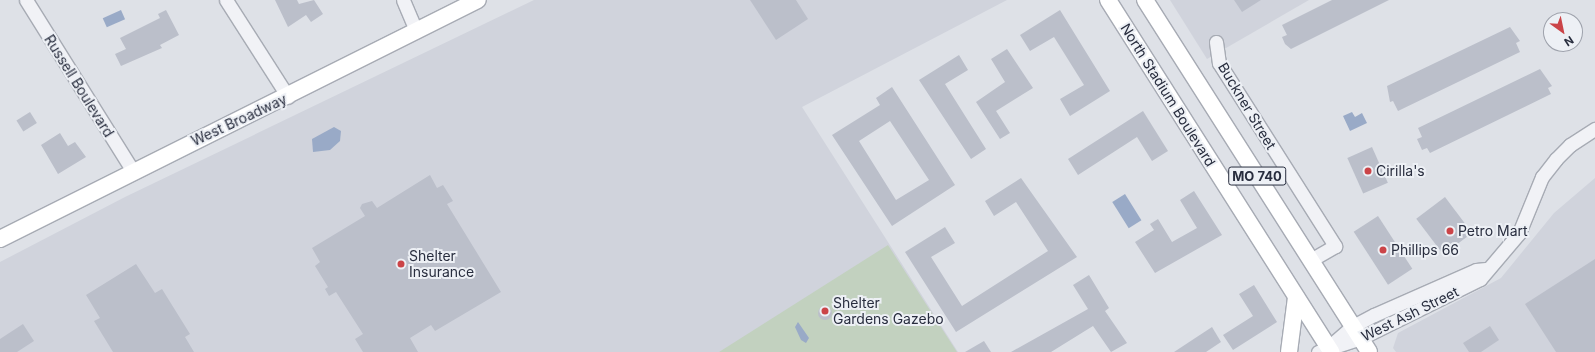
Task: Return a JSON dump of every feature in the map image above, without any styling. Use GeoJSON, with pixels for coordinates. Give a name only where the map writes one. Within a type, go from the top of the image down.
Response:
{"type":"FeatureCollection","features":[{"type":"Feature","properties":{"kind":"main road","name":"West Broadway"},"geometry":{"type":"LineString","coordinates":[[0,239],[133,172],[288,97],[478,0]]}},
{"type":"Feature","properties":{"kind":"main road","name":"North Stadium Boulevard"},"geometry":{"type":"LineString","coordinates":[[1108,0],[1296,297],[1326,350]]}},
{"type":"Feature","properties":{"kind":"main road","name":"MO 740"},"geometry":{"type":"LineString","coordinates":[[1145,0],[1369,352]]}},
{"type":"Feature","properties":{"kind":"main road"},"geometry":{"type":"LineString","coordinates":[[1289,352],[1296,297]]}},
{"type":"Feature","properties":{"kind":"street","name":"Russell Boulevard"},"geometry":{"type":"LineString","coordinates":[[26,0],[133,172]]}},
{"type":"Feature","properties":{"kind":"street"},"geometry":{"type":"LineString","coordinates":[[226,0],[288,97]]}},
{"type":"Feature","properties":{"kind":"street"},"geometry":{"type":"LineString","coordinates":[[403,0],[416,31]]}},
{"type":"Feature","properties":{"kind":"street","name":"Buckner Street"},"geometry":{"type":"LineString","coordinates":[[1216,42],[1219,63],[1334,246],[1311,260]]}},
{"type":"Feature","properties":{"kind":"street","name":"West Ash Street"},"geometry":{"type":"LineString","coordinates":[[1326,350],[1357,332],[1480,279],[1486,269],[1519,233],[1542,177],[1556,159],[1570,145],[1595,129]]}},
{"type":"Feature","properties":{"kind":"shaded area","name":"Shelter Insurance"},"geometry":{"type":"Polygon","coordinates":[[[534,0],[1007,0],[802,107],[958,352],[0,352],[0,262],[125,197],[534,0]]]}},
{"type":"Feature","properties":{"kind":"shaded area"},"geometry":{"type":"Polygon","coordinates":[[[1170,0],[1309,0],[1207,59],[1170,0]]]}},
{"type":"Feature","properties":{"kind":"shaded area"},"geometry":{"type":"Polygon","coordinates":[[[1595,178],[1595,352],[1396,352],[1393,348],[1398,333],[1501,278],[1554,213],[1595,178]]]}},
{"type":"Feature","properties":{"kind":"green space"},"geometry":{"type":"Polygon","coordinates":[[[888,245],[957,352],[719,352],[888,245]]]}},
{"type":"Feature","properties":{"kind":"water"},"geometry":{"type":"Polygon","coordinates":[[[121,10],[125,19],[107,27],[103,18],[121,10]]]}},
{"type":"Feature","properties":{"kind":"water"},"geometry":{"type":"Polygon","coordinates":[[[1352,112],[1355,117],[1362,113],[1367,123],[1350,131],[1343,116],[1352,112]]]}},
{"type":"Feature","properties":{"kind":"water"},"geometry":{"type":"Polygon","coordinates":[[[334,127],[341,131],[340,141],[330,150],[313,152],[312,139],[334,127]]]}},
{"type":"Feature","properties":{"kind":"water"},"geometry":{"type":"Polygon","coordinates":[[[1125,194],[1141,220],[1129,228],[1112,202],[1125,194]]]}},
{"type":"Feature","properties":{"kind":"water"},"geometry":{"type":"Polygon","coordinates":[[[798,322],[809,338],[806,343],[801,340],[795,327],[798,322]]]}},
{"type":"Feature","properties":{"kind":"building"},"geometry":{"type":"Polygon","coordinates":[[[275,0],[297,0],[299,4],[314,0],[323,14],[311,22],[306,15],[288,27],[275,0]]]}},
{"type":"Feature","properties":{"kind":"building"},"geometry":{"type":"Polygon","coordinates":[[[750,0],[796,0],[808,19],[776,40],[750,0]]]}},
{"type":"Feature","properties":{"kind":"building"},"geometry":{"type":"Polygon","coordinates":[[[1234,0],[1261,0],[1242,12],[1234,0]]]}},
{"type":"Feature","properties":{"kind":"building"},"geometry":{"type":"Polygon","coordinates":[[[1332,0],[1389,0],[1291,49],[1285,44],[1282,37],[1287,35],[1282,25],[1332,0]]]}},
{"type":"Feature","properties":{"kind":"building"},"geometry":{"type":"Polygon","coordinates":[[[166,10],[179,35],[160,45],[162,48],[121,66],[115,54],[126,49],[120,38],[160,18],[158,14],[166,10]]]}},
{"type":"Feature","properties":{"kind":"building"},"geometry":{"type":"Polygon","coordinates":[[[1060,10],[1110,91],[1070,116],[1060,99],[1084,85],[1054,37],[1030,51],[1020,35],[1060,10]]]}},
{"type":"Feature","properties":{"kind":"building"},"geometry":{"type":"Polygon","coordinates":[[[1510,27],[1520,41],[1516,43],[1520,52],[1398,111],[1393,101],[1390,102],[1387,86],[1510,27]]]}},
{"type":"Feature","properties":{"kind":"building"},"geometry":{"type":"Polygon","coordinates":[[[1007,49],[1033,88],[996,111],[1010,133],[1000,139],[976,102],[1005,82],[991,59],[1007,49]]]}},
{"type":"Feature","properties":{"kind":"building"},"geometry":{"type":"Polygon","coordinates":[[[959,55],[968,70],[945,84],[986,149],[971,159],[919,80],[959,55]]]}},
{"type":"Feature","properties":{"kind":"building"},"geometry":{"type":"Polygon","coordinates":[[[1540,69],[1552,86],[1548,88],[1551,94],[1430,153],[1427,148],[1422,150],[1417,139],[1422,137],[1418,128],[1540,69]]]}},
{"type":"Feature","properties":{"kind":"building"},"geometry":{"type":"Polygon","coordinates":[[[892,87],[955,185],[892,226],[832,135],[880,105],[876,98],[892,87]],[[890,121],[859,141],[896,200],[929,180],[890,121]]]}},
{"type":"Feature","properties":{"kind":"building"},"geometry":{"type":"Polygon","coordinates":[[[1143,111],[1168,151],[1152,161],[1137,137],[1078,175],[1068,159],[1143,111]]]}},
{"type":"Feature","properties":{"kind":"building"},"geometry":{"type":"Polygon","coordinates":[[[30,112],[37,123],[23,132],[16,120],[30,112]]]}},
{"type":"Feature","properties":{"kind":"building"},"geometry":{"type":"Polygon","coordinates":[[[60,133],[68,146],[75,142],[86,157],[58,174],[41,145],[60,133]]]}},
{"type":"Feature","properties":{"kind":"building","name":"Cirilla's"},"geometry":{"type":"Polygon","coordinates":[[[1372,147],[1388,183],[1363,194],[1347,158],[1372,147]]]}},
{"type":"Feature","properties":{"kind":"building","name":"Shelter Insurance"},"geometry":{"type":"Polygon","coordinates":[[[430,175],[437,188],[443,185],[453,201],[447,204],[501,292],[435,331],[431,325],[410,338],[418,352],[363,352],[355,339],[363,334],[336,292],[329,296],[325,289],[328,287],[315,266],[320,262],[312,248],[365,216],[360,208],[362,204],[372,201],[377,208],[430,175]]]}},
{"type":"Feature","properties":{"kind":"building"},"geometry":{"type":"Polygon","coordinates":[[[1021,178],[1077,257],[956,332],[905,252],[945,227],[955,243],[931,257],[962,306],[1048,251],[1016,202],[994,216],[985,201],[1021,178]]]}},
{"type":"Feature","properties":{"kind":"building"},"geometry":{"type":"Polygon","coordinates":[[[1194,191],[1222,235],[1155,273],[1135,242],[1154,230],[1150,224],[1158,219],[1172,242],[1197,228],[1180,200],[1194,191]]]}},
{"type":"Feature","properties":{"kind":"building"},"geometry":{"type":"Polygon","coordinates":[[[1445,197],[1472,233],[1443,255],[1416,219],[1445,197]]]}},
{"type":"Feature","properties":{"kind":"building"},"geometry":{"type":"Polygon","coordinates":[[[1378,216],[1412,269],[1388,285],[1354,232],[1378,216]]]}},
{"type":"Feature","properties":{"kind":"building"},"geometry":{"type":"Polygon","coordinates":[[[1595,259],[1595,352],[1556,352],[1525,304],[1595,259]]]}},
{"type":"Feature","properties":{"kind":"building"},"geometry":{"type":"Polygon","coordinates":[[[136,264],[155,293],[162,289],[190,334],[185,337],[194,352],[113,352],[94,321],[100,318],[86,295],[136,264]]]}},
{"type":"Feature","properties":{"kind":"building"},"geometry":{"type":"Polygon","coordinates":[[[1089,275],[1109,308],[1105,311],[1127,343],[1111,352],[1093,326],[1051,352],[1011,352],[1088,309],[1073,285],[1089,275]]]}},
{"type":"Feature","properties":{"kind":"building"},"geometry":{"type":"Polygon","coordinates":[[[1254,285],[1277,322],[1233,350],[1223,335],[1253,316],[1239,294],[1254,285]]]}},
{"type":"Feature","properties":{"kind":"building","name":"Shelter Gardens Gazebo"},"geometry":{"type":"Polygon","coordinates":[[[825,306],[830,308],[832,313],[830,318],[825,320],[820,318],[818,313],[820,308],[825,306]]]}},
{"type":"Feature","properties":{"kind":"building"},"geometry":{"type":"Polygon","coordinates":[[[23,324],[34,341],[17,352],[0,352],[0,339],[23,324]]]}},
{"type":"Feature","properties":{"kind":"building"},"geometry":{"type":"Polygon","coordinates":[[[1490,326],[1499,340],[1481,352],[1469,352],[1463,343],[1490,326]]]}},
{"type":"Feature","properties":{"kind":"building"},"geometry":{"type":"Polygon","coordinates":[[[1212,327],[1221,342],[1206,352],[1174,352],[1212,327]]]}},
{"type":"Feature","properties":{"kind":"building"},"geometry":{"type":"Polygon","coordinates":[[[984,341],[991,352],[965,352],[984,341]]]}},
{"type":"Feature","properties":{"kind":"place","name":"Cirilla's"},"geometry":{"type":"Point","coordinates":[1368,171]}},
{"type":"Feature","properties":{"kind":"place","name":"Petro Mart"},"geometry":{"type":"Point","coordinates":[1450,231]}},
{"type":"Feature","properties":{"kind":"place","name":"Phillips 66"},"geometry":{"type":"Point","coordinates":[1383,250]}},
{"type":"Feature","properties":{"kind":"place","name":"Shelter Insurance"},"geometry":{"type":"Point","coordinates":[401,264]}},
{"type":"Feature","properties":{"kind":"place","name":"Shelter Gardens Gazebo"},"geometry":{"type":"Point","coordinates":[825,311]}}]}
